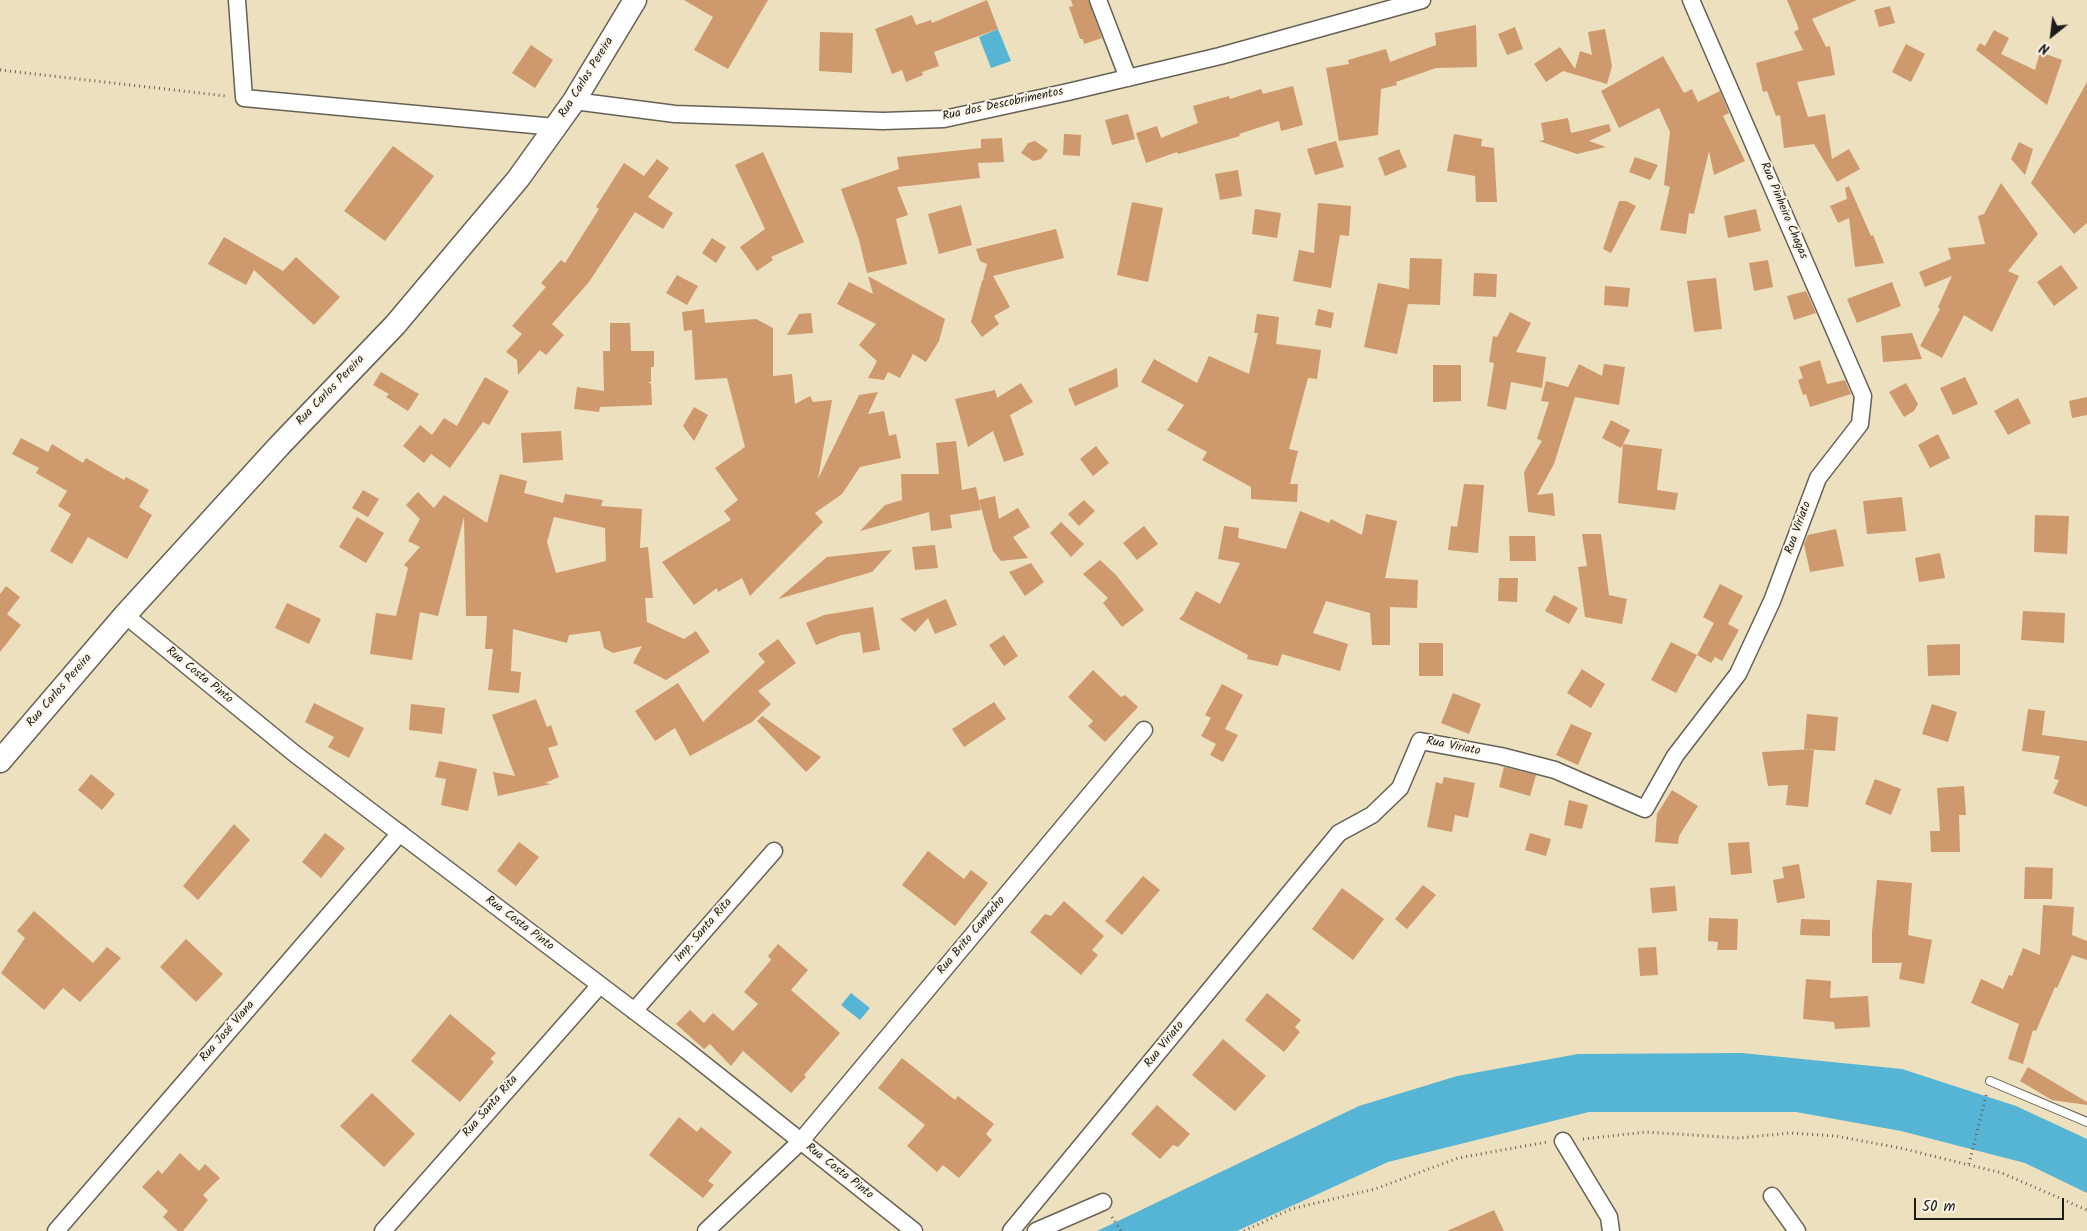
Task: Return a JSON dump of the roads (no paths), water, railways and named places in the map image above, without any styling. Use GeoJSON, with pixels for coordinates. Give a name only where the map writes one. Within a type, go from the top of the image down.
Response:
{"type":"FeatureCollection","features":[{"type":"Feature","properties":{"kind":"street"},"geometry":{"type":"LineString","coordinates":[[237,0],[244,98],[555,127]]}},
{"type":"Feature","properties":{"kind":"street","name":"Rua Carlos Pereira"},"geometry":{"type":"LineString","coordinates":[[0,761],[125,615],[280,445],[395,325],[518,180],[574,101],[635,0]]}},
{"type":"Feature","properties":{"kind":"street"},"geometry":{"type":"LineString","coordinates":[[1098,0],[1128,78]]}},
{"type":"Feature","properties":{"kind":"street","name":"Rua dos Descobrimentos"},"geometry":{"type":"LineString","coordinates":[[574,101],[675,114],[883,121],[944,118],[1220,56],[1422,0]]}},
{"type":"Feature","properties":{"kind":"street","name":"Rua Pinheiro Chagas"},"geometry":{"type":"LineString","coordinates":[[1692,0],[1863,396],[1860,424]]}},
{"type":"Feature","properties":{"kind":"street","name":"Rua Viriato"},"geometry":{"type":"LineString","coordinates":[[1011,1231],[1339,833],[1372,815],[1400,788],[1420,741],[1500,756],[1555,770],[1645,809],[1675,756],[1738,674],[1772,601],[1818,478],[1860,424]]}},
{"type":"Feature","properties":{"kind":"street","name":"Rua Costa Pinto"},"geometry":{"type":"LineString","coordinates":[[125,615],[295,754],[686,1050],[914,1231]]}},
{"type":"Feature","properties":{"kind":"street","name":"Rua Brito Camacho"},"geometry":{"type":"LineString","coordinates":[[706,1231],[800,1142],[1144,730]]}},
{"type":"Feature","properties":{"kind":"street","name":"Rua José Viana"},"geometry":{"type":"LineString","coordinates":[[56,1231],[400,834]]}},
{"type":"Feature","properties":{"kind":"street","name":"Imp. Santa Rita"},"geometry":{"type":"LineString","coordinates":[[634,1011],[774,850]]}},
{"type":"Feature","properties":{"kind":"street","name":"Rua Santa Rita"},"geometry":{"type":"LineString","coordinates":[[383,1231],[600,985]]}},
{"type":"Feature","properties":{"kind":"street"},"geometry":{"type":"LineString","coordinates":[[1563,1141],[1609,1218],[1612,1231]]}},
{"type":"Feature","properties":{"kind":"street"},"geometry":{"type":"LineString","coordinates":[[1772,1196],[1797,1231]]}},
{"type":"Feature","properties":{"kind":"street"},"geometry":{"type":"LineString","coordinates":[[1036,1231],[1103,1202]]}},
{"type":"Feature","properties":{"kind":"lane"},"geometry":{"type":"LineString","coordinates":[[1990,1081],[2087,1122]]}},
{"type":"Feature","properties":{"kind":"water"},"geometry":{"type":"Polygon","coordinates":[[[998,29],[1011,61],[991,68],[979,37],[998,29]]]}},
{"type":"Feature","properties":{"kind":"water"},"geometry":{"type":"Polygon","coordinates":[[[851,993],[870,1008],[860,1020],[841,1005],[851,993]]]}},
{"type":"Feature","properties":{"kind":"water"},"geometry":{"type":"Polygon","coordinates":[[[1742,1053],[1902,1069],[2016,1106],[2087,1139],[2087,1193],[2025,1163],[1901,1131],[1796,1112],[1589,1112],[1388,1162],[1237,1231],[1097,1231],[1359,1106],[1457,1076],[1578,1054],[1742,1053]]]}}]}
